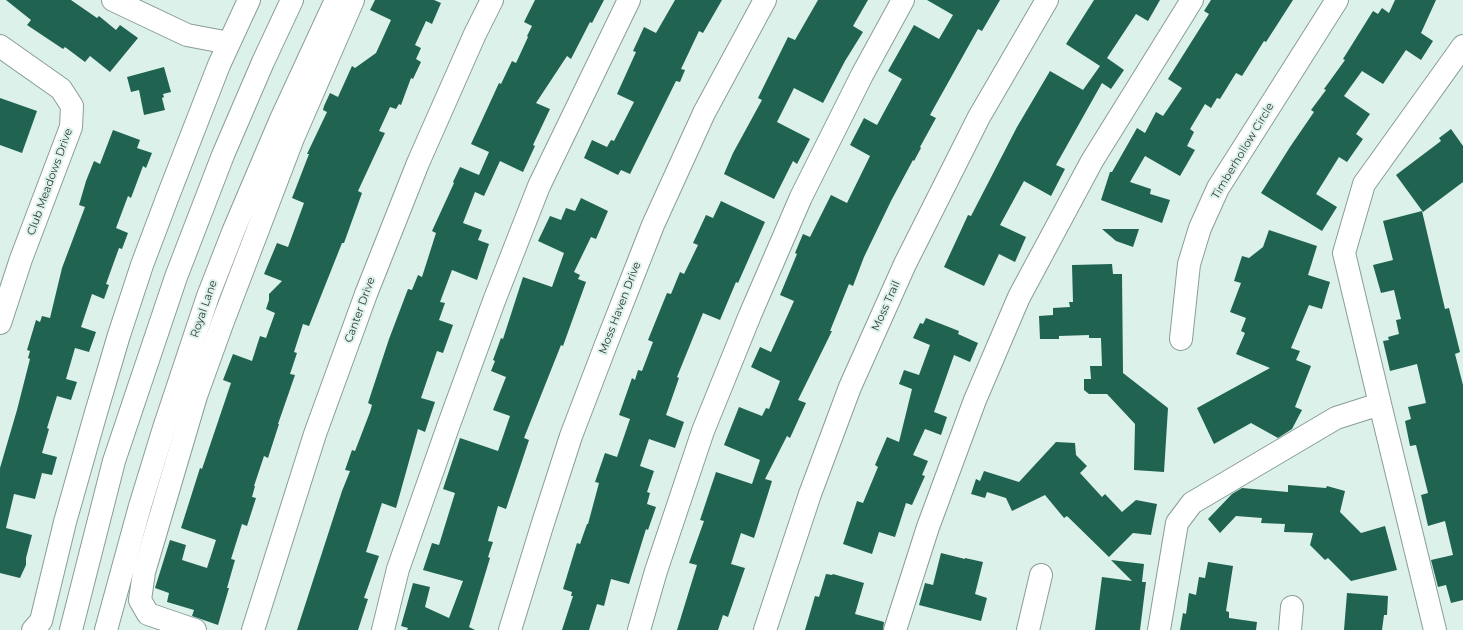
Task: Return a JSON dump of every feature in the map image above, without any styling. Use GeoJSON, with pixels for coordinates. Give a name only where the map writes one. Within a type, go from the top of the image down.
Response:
{"type":"FeatureCollection","features":[{"type":"Feature","properties":{"kind":"street"},"geometry":{"type":"LineString","coordinates":[[113,0],[187,35],[229,43]]}},
{"type":"Feature","properties":{"kind":"street"},"geometry":{"type":"LineString","coordinates":[[33,630],[41,621],[65,522],[94,416],[142,265],[219,65],[249,0]]}},
{"type":"Feature","properties":{"kind":"street"},"geometry":{"type":"LineString","coordinates":[[71,630],[114,462],[173,284],[226,148],[263,62],[292,0]]}},
{"type":"Feature","properties":{"kind":"street","name":"Royal Lane"},"geometry":{"type":"LineString","coordinates":[[106,630],[142,499],[208,296],[232,232],[284,112],[336,0]]}},
{"type":"Feature","properties":{"kind":"street"},"geometry":{"type":"LineString","coordinates":[[195,630],[148,614],[140,600],[144,572],[196,396],[222,324],[293,138],[353,0]]}},
{"type":"Feature","properties":{"kind":"street","name":"Canter Drive"},"geometry":{"type":"LineString","coordinates":[[253,630],[315,434],[366,294],[418,164],[475,34],[492,0]]}},
{"type":"Feature","properties":{"kind":"street"},"geometry":{"type":"LineString","coordinates":[[383,630],[398,569],[449,424],[539,186],[629,0]]}},
{"type":"Feature","properties":{"kind":"street","name":"Moss Haven Drive"},"geometry":{"type":"LineString","coordinates":[[510,630],[572,436],[650,232],[704,113],[765,0]]}},
{"type":"Feature","properties":{"kind":"street"},"geometry":{"type":"LineString","coordinates":[[639,630],[656,571],[703,431],[750,315],[801,197],[862,75],[903,0]]}},
{"type":"Feature","properties":{"kind":"street","name":"Moss Trail"},"geometry":{"type":"LineString","coordinates":[[765,630],[810,494],[850,387],[905,264],[979,117],[1047,0]]}},
{"type":"Feature","properties":{"kind":"street"},"geometry":{"type":"LineString","coordinates":[[895,630],[928,527],[975,400],[1019,297],[1092,161],[1192,0]]}},
{"type":"Feature","properties":{"kind":"street","name":"Timberhollow Circle"},"geometry":{"type":"LineString","coordinates":[[1181,339],[1190,264],[1200,228],[1218,188],[1337,0]]}},
{"type":"Feature","properties":{"kind":"street","name":"Club Meadows Drive"},"geometry":{"type":"LineString","coordinates":[[0,46],[61,89],[72,106],[71,127],[21,259],[0,323]]}},
{"type":"Feature","properties":{"kind":"street"},"geometry":{"type":"LineString","coordinates":[[1435,630],[1344,253],[1364,184],[1463,46]]}},
{"type":"Feature","properties":{"kind":"street"},"geometry":{"type":"LineString","coordinates":[[1160,630],[1177,523],[1192,503],[1336,418],[1380,404]]}},
{"type":"Feature","properties":{"kind":"street"},"geometry":{"type":"LineString","coordinates":[[1028,630],[1041,575]]}},
{"type":"Feature","properties":{"kind":"street"},"geometry":{"type":"LineString","coordinates":[[1290,630],[1292,607]]}},
{"type":"Feature","properties":{"kind":"building"},"geometry":{"type":"Polygon","coordinates":[[[6,0],[71,0],[97,18],[99,16],[116,30],[120,25],[138,38],[110,72],[90,56],[85,62],[65,47],[63,49],[27,25],[31,20],[6,0]]]}},
{"type":"Feature","properties":{"kind":"building"},"geometry":{"type":"Polygon","coordinates":[[[375,0],[434,0],[441,3],[432,24],[426,21],[415,45],[421,48],[416,59],[421,62],[413,79],[411,78],[401,105],[399,104],[396,109],[390,107],[379,131],[385,133],[358,191],[362,193],[344,243],[342,243],[309,326],[303,324],[294,352],[297,353],[290,374],[295,375],[268,458],[264,456],[254,486],[252,497],[256,498],[247,526],[242,524],[231,559],[235,560],[227,588],[229,588],[218,625],[192,616],[194,610],[167,602],[169,593],[155,588],[170,540],[186,545],[182,560],[207,568],[216,540],[181,528],[200,468],[202,469],[231,383],[223,380],[233,354],[252,361],[260,336],[266,338],[275,313],[266,309],[269,294],[282,281],[264,274],[277,243],[288,247],[304,203],[292,198],[309,154],[307,154],[327,112],[323,110],[330,93],[338,97],[352,66],[355,68],[376,53],[391,20],[370,10],[375,0]]]}},
{"type":"Feature","properties":{"kind":"building"},"geometry":{"type":"Polygon","coordinates":[[[535,0],[604,0],[592,23],[590,22],[571,59],[567,56],[536,103],[550,109],[533,145],[535,146],[523,172],[500,161],[484,196],[475,192],[463,223],[482,230],[478,240],[489,244],[477,280],[452,270],[440,302],[445,303],[439,320],[453,325],[443,353],[437,351],[421,398],[435,402],[425,432],[418,429],[396,508],[382,503],[366,552],[379,556],[364,598],[368,599],[358,630],[297,630],[342,491],[350,471],[345,470],[352,450],[355,451],[370,412],[372,405],[368,403],[389,339],[408,289],[412,290],[418,275],[422,277],[436,233],[432,231],[460,167],[479,175],[489,152],[471,144],[499,83],[501,84],[512,61],[516,63],[528,37],[527,36],[532,26],[524,22],[535,0]]]}},
{"type":"Feature","properties":{"kind":"building"},"geometry":{"type":"Polygon","coordinates":[[[675,0],[722,0],[703,33],[699,31],[681,69],[685,70],[680,82],[676,81],[630,174],[621,170],[618,175],[584,158],[592,140],[607,147],[611,140],[614,141],[634,102],[617,94],[636,52],[633,51],[644,27],[656,33],[675,0]]]}},
{"type":"Feature","properties":{"kind":"building"},"geometry":{"type":"Polygon","coordinates":[[[818,0],[868,0],[853,26],[863,32],[845,61],[823,103],[794,88],[777,122],[810,139],[797,164],[793,161],[774,199],[724,174],[733,153],[762,100],[758,98],[788,37],[795,40],[818,0]]]}},
{"type":"Feature","properties":{"kind":"building"},"geometry":{"type":"Polygon","coordinates":[[[927,0],[1000,0],[982,31],[978,29],[930,115],[936,118],[891,201],[864,257],[853,286],[849,284],[830,331],[832,331],[798,400],[806,403],[790,438],[787,436],[765,479],[772,481],[754,538],[741,533],[731,564],[745,568],[728,617],[723,615],[718,630],[677,630],[697,565],[689,563],[704,521],[700,520],[716,472],[752,484],[760,460],[724,445],[739,407],[762,416],[766,408],[769,409],[780,381],[751,367],[760,347],[771,352],[794,301],[780,295],[797,254],[795,253],[803,234],[810,237],[831,195],[847,203],[870,156],[850,145],[864,118],[877,125],[902,79],[888,71],[914,25],[939,39],[953,15],[927,0]]]}},
{"type":"Feature","properties":{"kind":"building"},"geometry":{"type":"Polygon","coordinates":[[[1094,0],[1160,0],[1148,21],[1136,14],[1107,58],[1124,70],[1111,89],[1102,83],[1056,165],[1065,169],[1051,196],[1024,181],[1000,225],[1026,237],[1015,262],[999,254],[984,286],[944,267],[968,215],[971,216],[1017,127],[1050,71],[1083,90],[1100,66],[1066,44],[1094,0]]]}},
{"type":"Feature","properties":{"kind":"building"},"geometry":{"type":"Polygon","coordinates":[[[1211,0],[1293,0],[1266,42],[1264,41],[1242,76],[1236,73],[1220,99],[1217,98],[1211,108],[1205,104],[1190,129],[1194,132],[1187,146],[1195,150],[1180,176],[1145,156],[1130,182],[1151,189],[1150,194],[1170,200],[1162,223],[1101,200],[1110,172],[1112,172],[1137,128],[1145,133],[1156,112],[1163,116],[1182,88],[1168,79],[1209,14],[1204,11],[1211,0]]]}},
{"type":"Feature","properties":{"kind":"building"},"geometry":{"type":"Polygon","coordinates":[[[1395,0],[1436,0],[1421,33],[1433,41],[1421,60],[1406,50],[1383,84],[1362,71],[1344,96],[1370,114],[1356,134],[1363,139],[1347,162],[1339,157],[1316,194],[1337,207],[1322,231],[1261,193],[1314,112],[1311,110],[1345,60],[1343,59],[1373,11],[1378,14],[1382,8],[1389,13],[1395,0]]]}},
{"type":"Feature","properties":{"kind":"building"},"geometry":{"type":"Polygon","coordinates":[[[164,67],[171,92],[163,94],[164,97],[162,98],[165,110],[144,115],[139,90],[131,92],[127,77],[164,67]]]}},
{"type":"Feature","properties":{"kind":"building"},"geometry":{"type":"Polygon","coordinates":[[[0,98],[37,111],[22,153],[0,145],[0,98]]]}},
{"type":"Feature","properties":{"kind":"building"},"geometry":{"type":"Polygon","coordinates":[[[1451,129],[1463,146],[1463,182],[1423,212],[1396,175],[1441,141],[1439,138],[1451,129]]]}},
{"type":"Feature","properties":{"kind":"building"},"geometry":{"type":"Polygon","coordinates":[[[113,130],[140,140],[137,148],[152,153],[146,168],[143,166],[131,198],[128,196],[116,228],[128,233],[122,249],[119,248],[106,284],[109,285],[104,299],[92,294],[81,327],[96,332],[89,352],[75,348],[66,379],[77,382],[71,400],[57,396],[47,428],[49,429],[42,453],[57,457],[52,475],[42,473],[35,499],[14,494],[6,528],[32,535],[26,558],[26,565],[20,578],[0,573],[0,468],[30,359],[28,358],[30,351],[27,350],[36,320],[40,322],[42,316],[50,318],[62,268],[85,207],[79,205],[86,181],[94,161],[100,164],[113,130]]]}},
{"type":"Feature","properties":{"kind":"building"},"geometry":{"type":"Polygon","coordinates":[[[581,198],[608,211],[596,239],[591,237],[574,272],[580,275],[578,279],[586,282],[563,346],[561,345],[524,438],[529,440],[506,509],[498,506],[488,541],[493,542],[488,557],[490,558],[469,627],[475,630],[407,630],[408,628],[401,626],[413,583],[430,587],[425,607],[449,618],[463,581],[423,570],[432,543],[439,545],[455,493],[443,489],[460,438],[498,451],[510,416],[493,410],[506,377],[491,371],[495,361],[493,360],[501,338],[503,339],[523,277],[552,287],[564,253],[538,241],[550,216],[561,220],[566,208],[575,211],[581,198]]]}},
{"type":"Feature","properties":{"kind":"building"},"geometry":{"type":"Polygon","coordinates":[[[721,201],[765,222],[738,283],[736,282],[720,320],[703,313],[677,377],[679,378],[666,415],[684,422],[675,448],[649,439],[640,466],[654,471],[647,492],[650,493],[647,504],[656,507],[648,530],[646,529],[629,584],[611,579],[604,606],[597,604],[589,630],[562,630],[573,596],[571,596],[572,592],[563,589],[577,543],[580,544],[588,524],[599,483],[595,482],[605,453],[617,457],[630,419],[619,415],[632,378],[635,380],[638,370],[642,371],[653,342],[648,340],[667,293],[671,294],[680,272],[684,274],[698,245],[693,243],[706,215],[713,218],[721,201]]]}},
{"type":"Feature","properties":{"kind":"building"},"geometry":{"type":"Polygon","coordinates":[[[1422,211],[1445,309],[1449,308],[1460,352],[1455,354],[1463,385],[1463,600],[1451,603],[1446,585],[1438,587],[1431,560],[1453,555],[1445,521],[1428,526],[1421,495],[1428,493],[1416,445],[1410,446],[1405,421],[1411,419],[1408,407],[1426,403],[1417,364],[1390,371],[1383,341],[1389,340],[1388,337],[1399,334],[1396,320],[1401,319],[1394,290],[1381,293],[1373,265],[1393,260],[1383,221],[1422,211]]]}},
{"type":"Feature","properties":{"kind":"building"},"geometry":{"type":"Polygon","coordinates":[[[1102,229],[1139,229],[1133,247],[1116,241],[1102,229]]]}},
{"type":"Feature","properties":{"kind":"building"},"geometry":{"type":"Polygon","coordinates":[[[1269,230],[1317,246],[1308,275],[1330,282],[1322,309],[1309,305],[1291,348],[1300,351],[1296,360],[1311,366],[1295,407],[1302,410],[1292,429],[1278,438],[1251,423],[1214,444],[1197,408],[1270,368],[1236,354],[1245,333],[1241,331],[1246,318],[1230,312],[1241,283],[1234,281],[1242,256],[1249,258],[1263,247],[1269,230]]]}},
{"type":"Feature","properties":{"kind":"building"},"geometry":{"type":"Polygon","coordinates":[[[1112,264],[1113,274],[1122,274],[1123,373],[1168,408],[1164,472],[1134,470],[1135,424],[1107,394],[1089,394],[1084,390],[1084,379],[1091,379],[1090,366],[1102,366],[1101,338],[1089,338],[1089,335],[1059,336],[1059,339],[1040,339],[1039,316],[1053,315],[1053,308],[1070,307],[1069,302],[1073,302],[1072,265],[1112,264]]]}},
{"type":"Feature","properties":{"kind":"building"},"geometry":{"type":"Polygon","coordinates":[[[926,318],[959,331],[958,334],[978,343],[970,362],[954,355],[934,412],[947,417],[941,435],[925,429],[913,455],[928,461],[922,475],[925,476],[912,505],[906,503],[895,537],[879,532],[872,554],[843,544],[857,501],[863,503],[878,467],[875,465],[887,437],[899,442],[912,389],[899,384],[904,370],[919,375],[930,345],[913,338],[920,323],[923,324],[926,318]]]}},
{"type":"Feature","properties":{"kind":"building"},"geometry":{"type":"Polygon","coordinates":[[[1056,442],[1075,443],[1076,455],[1087,466],[1080,473],[1102,497],[1105,494],[1122,512],[1136,500],[1157,504],[1151,535],[1133,533],[1109,557],[1067,516],[1064,518],[1045,495],[1012,511],[1006,498],[987,492],[985,498],[971,494],[976,479],[980,481],[984,471],[1019,482],[1056,442]]]}},
{"type":"Feature","properties":{"kind":"building"},"geometry":{"type":"Polygon","coordinates":[[[1288,485],[1326,488],[1327,486],[1345,491],[1340,512],[1361,533],[1385,526],[1397,570],[1351,581],[1328,558],[1325,560],[1310,545],[1313,533],[1284,532],[1285,524],[1261,523],[1262,518],[1236,516],[1220,533],[1208,519],[1232,494],[1242,488],[1288,492],[1288,485]]]}},
{"type":"Feature","properties":{"kind":"building"},"geometry":{"type":"Polygon","coordinates":[[[941,553],[983,562],[975,594],[987,598],[981,621],[919,605],[925,583],[933,585],[941,553]]]}},
{"type":"Feature","properties":{"kind":"building"},"geometry":{"type":"Polygon","coordinates":[[[1111,560],[1144,564],[1142,582],[1146,582],[1140,630],[1095,630],[1102,577],[1132,581],[1111,560]]]}},
{"type":"Feature","properties":{"kind":"building"},"geometry":{"type":"Polygon","coordinates":[[[1208,562],[1233,566],[1226,611],[1229,612],[1229,618],[1257,622],[1256,630],[1180,630],[1183,613],[1186,614],[1189,593],[1196,595],[1199,577],[1205,578],[1208,562]]]}},
{"type":"Feature","properties":{"kind":"building"},"geometry":{"type":"Polygon","coordinates":[[[826,574],[833,574],[864,583],[855,614],[884,622],[883,630],[805,630],[815,596],[819,597],[826,574]]]}},
{"type":"Feature","properties":{"kind":"building"},"geometry":{"type":"Polygon","coordinates":[[[1347,593],[1388,596],[1387,615],[1384,615],[1382,630],[1344,630],[1347,593]]]}}]}
